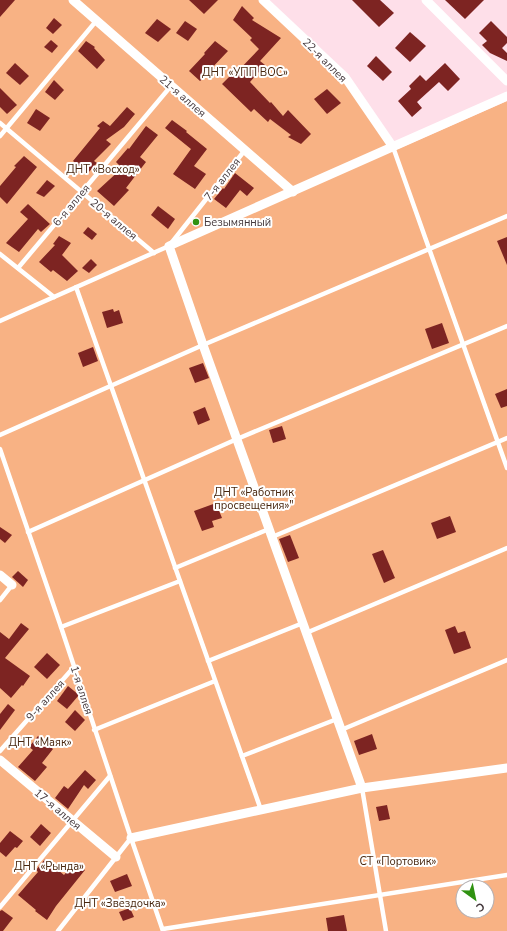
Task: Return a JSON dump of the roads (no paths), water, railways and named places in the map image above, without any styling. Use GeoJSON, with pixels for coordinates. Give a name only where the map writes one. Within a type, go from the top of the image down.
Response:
{"type":"FeatureCollection","features":[{"type":"Feature","properties":{"kind":"street","name":"21-я аллея"},"geometry":{"type":"LineString","coordinates":[[73,0],[293,192]]}},
{"type":"Feature","properties":{"kind":"street","name":"22-я аллея"},"geometry":{"type":"LineString","coordinates":[[263,0],[345,76],[393,147]]}},
{"type":"Feature","properties":{"kind":"street"},"geometry":{"type":"LineString","coordinates":[[426,0],[507,81]]}},
{"type":"Feature","properties":{"kind":"street"},"geometry":{"type":"LineString","coordinates":[[362,788],[169,246],[507,96]]}},
{"type":"Feature","properties":{"kind":"street"},"geometry":{"type":"LineString","coordinates":[[0,575],[12,585]]}},
{"type":"Feature","properties":{"kind":"street","name":"17-я аллея"},"geometry":{"type":"LineString","coordinates":[[0,760],[116,858]]}},
{"type":"Feature","properties":{"kind":"street"},"geometry":{"type":"LineString","coordinates":[[131,838],[362,788],[507,768]]}},
{"type":"Feature","properties":{"kind":"lane"},"geometry":{"type":"LineString","coordinates":[[0,136],[97,20]]}},
{"type":"Feature","properties":{"kind":"lane","name":"6-я аллея"},"geometry":{"type":"LineString","coordinates":[[18,268],[171,86]]}},
{"type":"Feature","properties":{"kind":"lane","name":"20-я аллея"},"geometry":{"type":"LineString","coordinates":[[0,123],[154,253]]}},
{"type":"Feature","properties":{"kind":"lane"},"geometry":{"type":"LineString","coordinates":[[393,147],[507,468]]}},
{"type":"Feature","properties":{"kind":"lane","name":"7-я аллея"},"geometry":{"type":"LineString","coordinates":[[169,246],[245,150]]}},
{"type":"Feature","properties":{"kind":"lane"},"geometry":{"type":"LineString","coordinates":[[0,435],[203,345],[507,216]]}},
{"type":"Feature","properties":{"kind":"lane"},"geometry":{"type":"LineString","coordinates":[[0,321],[169,246]]}},
{"type":"Feature","properties":{"kind":"lane"},"geometry":{"type":"LineString","coordinates":[[0,254],[54,297]]}},
{"type":"Feature","properties":{"kind":"lane"},"geometry":{"type":"LineString","coordinates":[[76,287],[261,810]]}},
{"type":"Feature","properties":{"kind":"lane"},"geometry":{"type":"LineString","coordinates":[[28,532],[237,439],[507,326]]}},
{"type":"Feature","properties":{"kind":"lane"},"geometry":{"type":"LineString","coordinates":[[175,568],[271,533],[507,438]]}},
{"type":"Feature","properties":{"kind":"lane","name":"1-я аллея"},"geometry":{"type":"LineString","coordinates":[[0,449],[163,930]]}},
{"type":"Feature","properties":{"kind":"lane"},"geometry":{"type":"LineString","coordinates":[[306,633],[507,548]]}},
{"type":"Feature","properties":{"kind":"lane"},"geometry":{"type":"LineString","coordinates":[[61,627],[180,581]]}},
{"type":"Feature","properties":{"kind":"lane"},"geometry":{"type":"LineString","coordinates":[[0,600],[12,585]]}},
{"type":"Feature","properties":{"kind":"lane"},"geometry":{"type":"LineString","coordinates":[[208,661],[303,623]]}},
{"type":"Feature","properties":{"kind":"lane"},"geometry":{"type":"LineString","coordinates":[[341,730],[507,660]]}},
{"type":"Feature","properties":{"kind":"lane","name":"9-я аллея"},"geometry":{"type":"LineString","coordinates":[[0,751],[74,667]]}},
{"type":"Feature","properties":{"kind":"lane"},"geometry":{"type":"LineString","coordinates":[[94,730],[215,681]]}},
{"type":"Feature","properties":{"kind":"lane"},"geometry":{"type":"LineString","coordinates":[[242,756],[337,719]]}},
{"type":"Feature","properties":{"kind":"lane"},"geometry":{"type":"LineString","coordinates":[[0,907],[110,776]]}},
{"type":"Feature","properties":{"kind":"lane"},"geometry":{"type":"LineString","coordinates":[[362,788],[386,931]]}},
{"type":"Feature","properties":{"kind":"lane"},"geometry":{"type":"LineString","coordinates":[[58,931],[131,838]]}},
{"type":"Feature","properties":{"kind":"lane"},"geometry":{"type":"LineString","coordinates":[[163,930],[507,875]]}},
{"type":"Feature","properties":{"kind":"place","name":"Безымянный"},"geometry":{"type":"Point","coordinates":[196,222]}},
{"type":"Feature","properties":{"kind":"park label","name":"ДНТ «УПП ВОС»"},"geometry":{"type":"Point","coordinates":[245,72]}},
{"type":"Feature","properties":{"kind":"park label","name":"ДНТ «Восход»"},"geometry":{"type":"Point","coordinates":[103,169]}},
{"type":"Feature","properties":{"kind":"park label","name":"ДНТ «Работник просвещения»\""},"geometry":{"type":"Point","coordinates":[254,498]}},
{"type":"Feature","properties":{"kind":"park label","name":"ДНТ «Маяк»"},"geometry":{"type":"Point","coordinates":[40,742]}},
{"type":"Feature","properties":{"kind":"park label","name":"СТ «Портовик»"},"geometry":{"type":"Point","coordinates":[398,861]}},
{"type":"Feature","properties":{"kind":"park label","name":"ДНТ «Рында»"},"geometry":{"type":"Point","coordinates":[49,866]}},
{"type":"Feature","properties":{"kind":"park label","name":"ДНТ «Звёздочка»"},"geometry":{"type":"Point","coordinates":[120,903]}}]}
